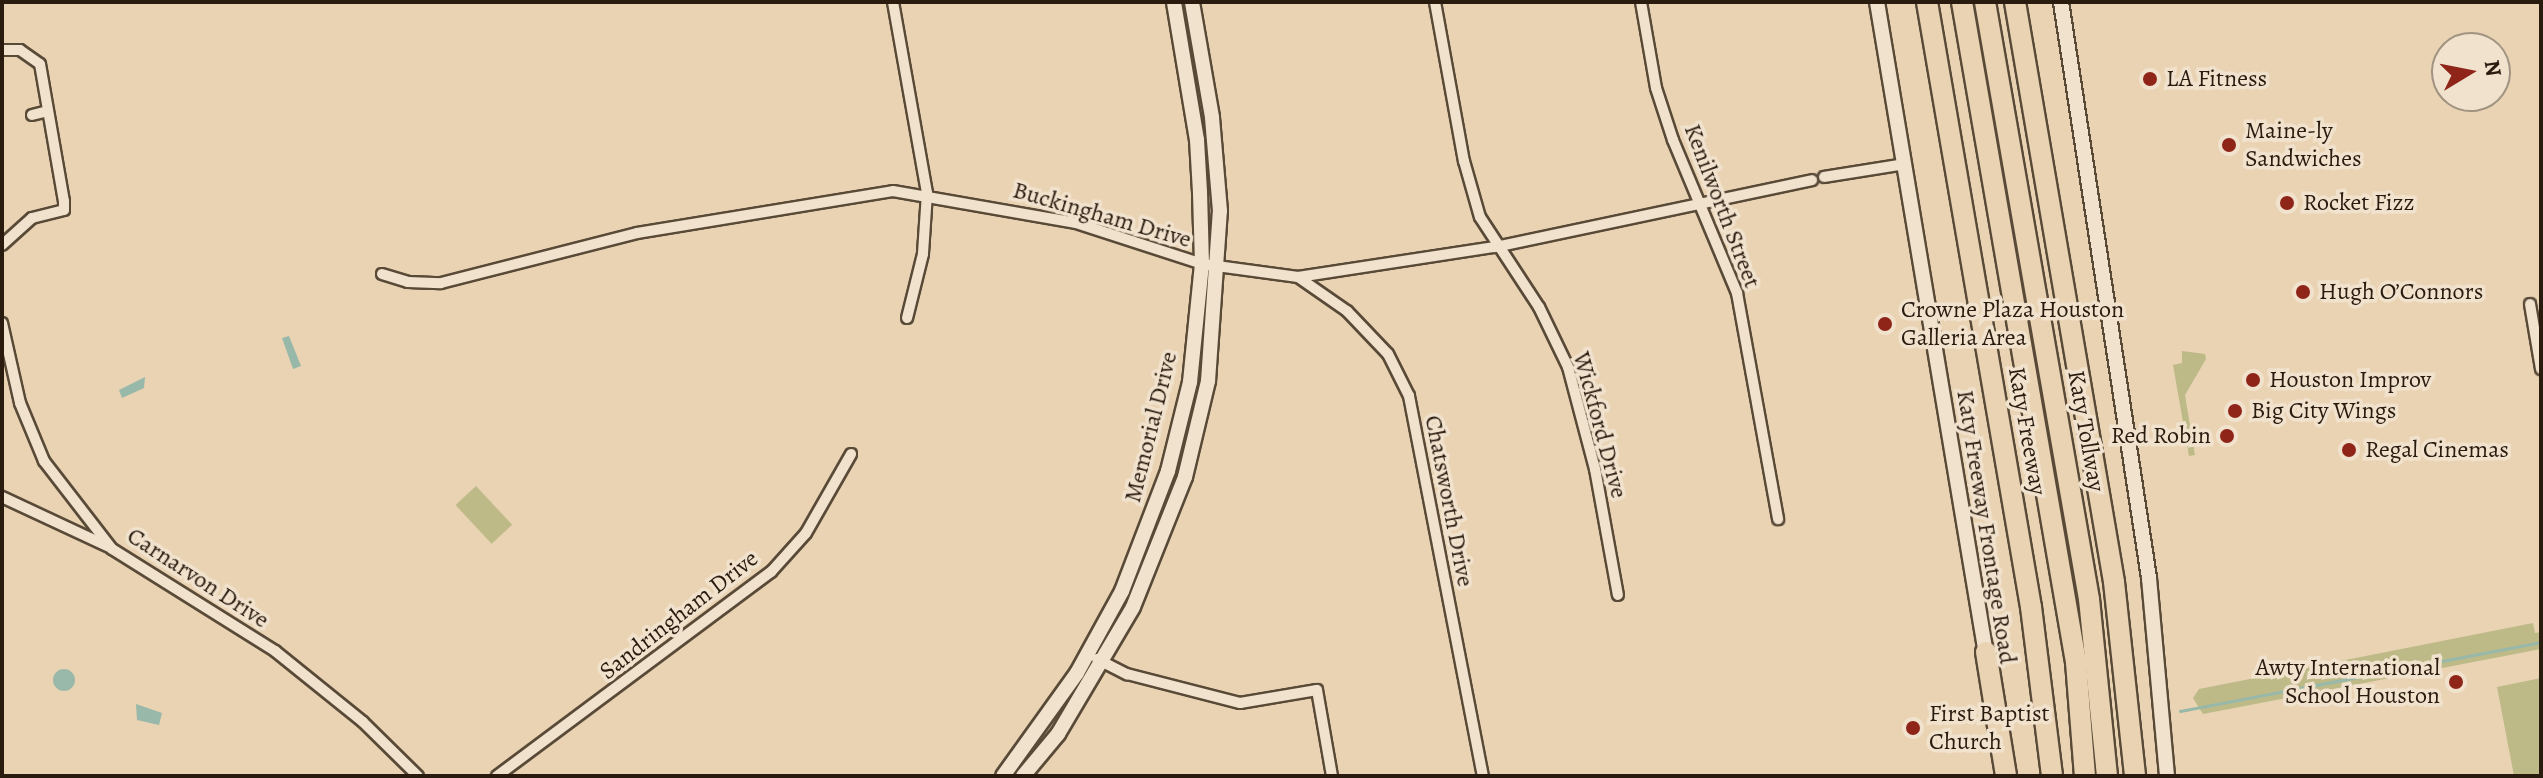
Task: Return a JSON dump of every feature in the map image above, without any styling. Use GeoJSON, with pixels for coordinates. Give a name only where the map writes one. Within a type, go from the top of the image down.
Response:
{"type":"FeatureCollection","features":[{"type":"Feature","properties":{"kind":"highway","name":"Katy Freeway"},"geometry":{"type":"LineString","coordinates":[[1927,2],[2028,593],[2052,776]]}},
{"type":"Feature","properties":{"kind":"highway"},"geometry":{"type":"LineString","coordinates":[[1962,2],[2069,585],[2081,695],[2085,776]]}},
{"type":"Feature","properties":{"kind":"highway"},"geometry":{"type":"LineString","coordinates":[[1974,2],[2069,585],[2094,776]]}},
{"type":"Feature","properties":{"kind":"highway","name":"Katy Tollway"},"geometry":{"type":"LineString","coordinates":[[1985,2],[2089,599],[2107,776]]}},
{"type":"Feature","properties":{"kind":"highway"},"geometry":{"type":"LineString","coordinates":[[2015,2],[2119,613],[2135,776]]}},
{"type":"Feature","properties":{"kind":"highway"},"geometry":{"type":"LineString","coordinates":[[1986,652],[2006,776]]}},
{"type":"Feature","properties":{"kind":"main road","name":"Memorial Drive"},"geometry":{"type":"LineString","coordinates":[[1003,776],[1088,655],[1122,591],[1168,471],[1190,382],[1202,264],[1197,140],[1174,2]]}},
{"type":"Feature","properties":{"kind":"main road","name":"Memorial Drive"},"geometry":{"type":"LineString","coordinates":[[1023,776],[1058,734],[1103,663],[1154,563],[1185,477],[1208,381],[1220,268],[1218,159],[1192,2]]}},
{"type":"Feature","properties":{"kind":"main road","name":"Katy Freeway Frontage Road"},"geometry":{"type":"LineString","coordinates":[[1877,2],[1986,652],[1996,776]]}},
{"type":"Feature","properties":{"kind":"main road"},"geometry":{"type":"LineString","coordinates":[[2055,2],[2071,64]]}},
{"type":"Feature","properties":{"kind":"main road"},"geometry":{"type":"LineString","coordinates":[[2061,2],[2149,578],[2167,776]]}},
{"type":"Feature","properties":{"kind":"main road"},"geometry":{"type":"LineString","coordinates":[[1168,471],[1185,477]]}},
{"type":"Feature","properties":{"kind":"street"},"geometry":{"type":"LineString","coordinates":[[893,2],[927,193],[923,254],[907,318]]}},
{"type":"Feature","properties":{"kind":"street","name":"Wickford Drive"},"geometry":{"type":"LineString","coordinates":[[1435,2],[1464,161],[1495,247],[1539,307],[1568,367],[1595,469],[1618,595]]}},
{"type":"Feature","properties":{"kind":"street","name":"Kenilworth Street"},"geometry":{"type":"LineString","coordinates":[[1641,2],[1656,88],[1737,293],[1778,519]]}},
{"type":"Feature","properties":{"kind":"street"},"geometry":{"type":"LineString","coordinates":[[2,50],[20,50],[40,64],[64,201],[58,214],[32,218],[2,245]]}},
{"type":"Feature","properties":{"kind":"street"},"geometry":{"type":"LineString","coordinates":[[32,115],[48,111]]}},
{"type":"Feature","properties":{"kind":"street"},"geometry":{"type":"LineString","coordinates":[[1824,177],[1905,164]]}},
{"type":"Feature","properties":{"kind":"street","name":"Buckingham Drive"},"geometry":{"type":"LineString","coordinates":[[382,274],[408,282],[441,283],[723,216],[893,191],[927,193],[1076,223],[1220,268],[1298,277],[1495,247],[1812,180]]}},
{"type":"Feature","properties":{"kind":"street","name":"Chatsworth Drive"},"geometry":{"type":"LineString","coordinates":[[1298,277],[1347,311],[1388,354],[1409,396],[1483,776]]}},
{"type":"Feature","properties":{"kind":"street"},"geometry":{"type":"LineString","coordinates":[[2530,304],[2541,369]]}},
{"type":"Feature","properties":{"kind":"street","name":"Carnarvon Drive"},"geometry":{"type":"LineString","coordinates":[[2,323],[20,403],[44,461],[112,549],[275,651],[363,722],[418,776]]}},
{"type":"Feature","properties":{"kind":"street","name":"Sandringham Drive"},"geometry":{"type":"LineString","coordinates":[[497,776],[771,572],[806,533],[851,454]]}},
{"type":"Feature","properties":{"kind":"street"},"geometry":{"type":"LineString","coordinates":[[2,497],[112,549]]}},
{"type":"Feature","properties":{"kind":"street"},"geometry":{"type":"LineString","coordinates":[[1088,655],[1127,674],[1240,703],[1317,690],[1332,776]]}},
{"type":"Feature","properties":{"kind":"shaded area"},"geometry":{"type":"Polygon","coordinates":[[[289,336],[301,366],[293,369],[282,338],[289,336]]]}},
{"type":"Feature","properties":{"kind":"shaded area"},"geometry":{"type":"Polygon","coordinates":[[[2182,351],[2205,354],[2206,359],[2185,395],[2195,455],[2189,456],[2173,365],[2182,363],[2182,351]]]}},
{"type":"Feature","properties":{"kind":"shaded area"},"geometry":{"type":"Polygon","coordinates":[[[145,377],[144,388],[122,398],[119,390],[145,377]]]}},
{"type":"Feature","properties":{"kind":"shaded area"},"geometry":{"type":"Polygon","coordinates":[[[476,486],[512,525],[492,544],[456,505],[476,486]]]}},
{"type":"Feature","properties":{"kind":"shaded area"},"geometry":{"type":"Polygon","coordinates":[[[2533,623],[2535,633],[2541,632],[2541,649],[2203,714],[2193,698],[2199,689],[2533,623]]]}},
{"type":"Feature","properties":{"kind":"shaded area"},"geometry":{"type":"Polygon","coordinates":[[[64,669],[72,672],[75,680],[72,688],[64,691],[56,688],[53,680],[56,672],[64,669]]]}},
{"type":"Feature","properties":{"kind":"shaded area"},"geometry":{"type":"Polygon","coordinates":[[[2541,678],[2541,776],[2514,776],[2497,687],[2541,678]]]}},
{"type":"Feature","properties":{"kind":"shaded area"},"geometry":{"type":"Polygon","coordinates":[[[136,704],[162,713],[159,725],[137,720],[136,704]]]}},
{"type":"Feature","properties":{"kind":"waterway"},"geometry":{"type":"LineString","coordinates":[[2180,711],[2541,642]]}},
{"type":"Feature","properties":{"kind":"place","name":"LA Fitness"},"geometry":{"type":"Point","coordinates":[2150,79]}},
{"type":"Feature","properties":{"kind":"place","name":"Maine-ly Sandwiches"},"geometry":{"type":"Point","coordinates":[2229,145]}},
{"type":"Feature","properties":{"kind":"place","name":"Rocket Fizz"},"geometry":{"type":"Point","coordinates":[2287,203]}},
{"type":"Feature","properties":{"kind":"place","name":"Hugh O’Connors"},"geometry":{"type":"Point","coordinates":[2303,292]}},
{"type":"Feature","properties":{"kind":"place","name":"Crowne Plaza Houston Galleria Area"},"geometry":{"type":"Point","coordinates":[1885,324]}},
{"type":"Feature","properties":{"kind":"place","name":"Houston Improv"},"geometry":{"type":"Point","coordinates":[2253,380]}},
{"type":"Feature","properties":{"kind":"place","name":"Big City Wings"},"geometry":{"type":"Point","coordinates":[2235,411]}},
{"type":"Feature","properties":{"kind":"place","name":"Red Robin"},"geometry":{"type":"Point","coordinates":[2227,436]}},
{"type":"Feature","properties":{"kind":"place","name":"Regal Cinemas"},"geometry":{"type":"Point","coordinates":[2349,450]}},
{"type":"Feature","properties":{"kind":"place","name":"Awty International School Houston"},"geometry":{"type":"Point","coordinates":[2456,682]}},
{"type":"Feature","properties":{"kind":"place","name":"First Baptist Church"},"geometry":{"type":"Point","coordinates":[1913,728]}}]}
